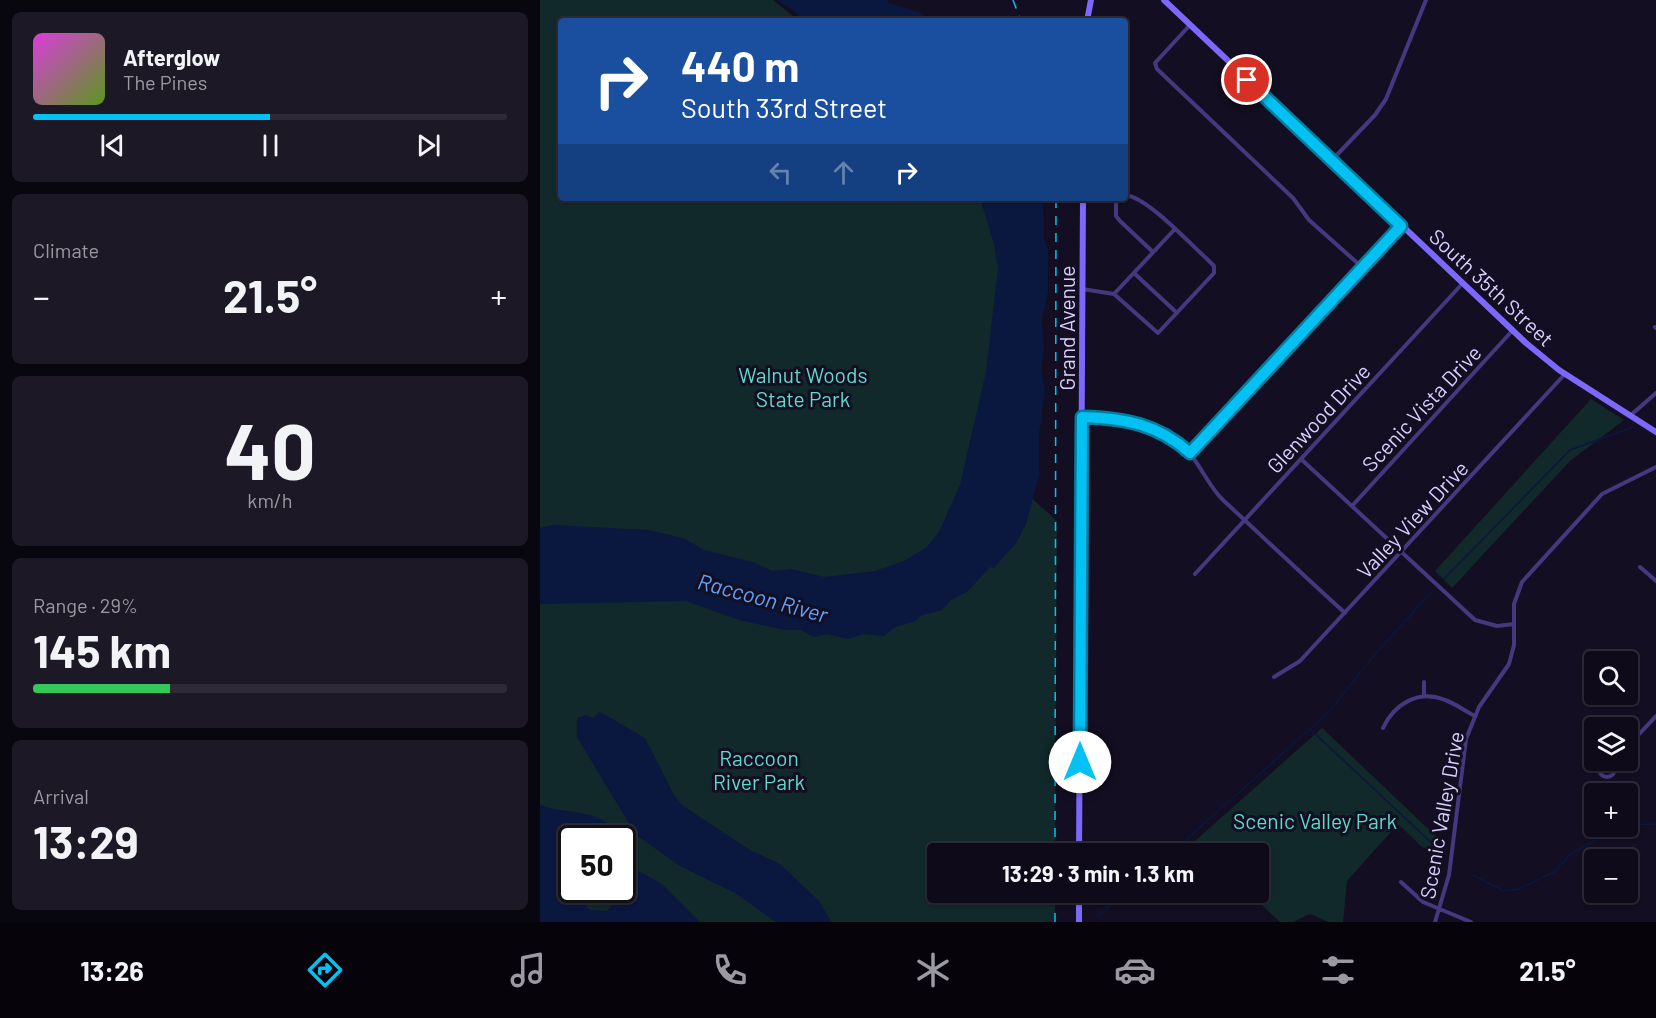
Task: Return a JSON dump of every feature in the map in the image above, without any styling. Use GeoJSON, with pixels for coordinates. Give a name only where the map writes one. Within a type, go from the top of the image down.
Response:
{"type":"FeatureCollection","features":[{"type":"Feature","properties":{"kind":"main road"},"geometry":{"type":"LineString","coordinates":[[1088,18],[1091,0]]}},
{"type":"Feature","properties":{"kind":"main road","name":"South 35th Street"},"geometry":{"type":"LineString","coordinates":[[1164,0],[1512,331],[1566,374],[1656,432]]}},
{"type":"Feature","properties":{"kind":"main road","name":"Grand Avenue"},"geometry":{"type":"LineString","coordinates":[[1079,843],[1083,201]]}},
{"type":"Feature","properties":{"kind":"main road"},"geometry":{"type":"LineString","coordinates":[[1079,903],[1079,922]]}},
{"type":"Feature","properties":{"kind":"street"},"geometry":{"type":"LineString","coordinates":[[1332,160],[1381,108],[1426,0]]}},
{"type":"Feature","properties":{"kind":"street"},"geometry":{"type":"LineString","coordinates":[[1190,25],[1155,63],[1157,69],[1293,198],[1309,220],[1363,268]]}},
{"type":"Feature","properties":{"kind":"street"},"geometry":{"type":"LineString","coordinates":[[1082,290],[1114,294],[1158,333],[1214,273],[1214,266],[1146,203],[1128,195]]}},
{"type":"Feature","properties":{"kind":"street"},"geometry":{"type":"LineString","coordinates":[[1116,201],[1116,216],[1153,252]]}},
{"type":"Feature","properties":{"kind":"street"},"geometry":{"type":"LineString","coordinates":[[1190,453],[1401,226]]}},
{"type":"Feature","properties":{"kind":"street"},"geometry":{"type":"LineString","coordinates":[[1114,294],[1174,230]]}},
{"type":"Feature","properties":{"kind":"street"},"geometry":{"type":"LineString","coordinates":[[1134,273],[1177,313]]}},
{"type":"Feature","properties":{"kind":"street","name":"Glenwood Drive"},"geometry":{"type":"LineString","coordinates":[[1195,574],[1462,284]]}},
{"type":"Feature","properties":{"kind":"street","name":"Scenic Vista Drive"},"geometry":{"type":"LineString","coordinates":[[1352,506],[1512,331]]}},
{"type":"Feature","properties":{"kind":"street","name":"Valley View Drive"},"geometry":{"type":"LineString","coordinates":[[1274,677],[1300,661],[1566,374]]}},
{"type":"Feature","properties":{"kind":"street"},"geometry":{"type":"LineString","coordinates":[[1631,415],[1656,393]]}},
{"type":"Feature","properties":{"kind":"street"},"geometry":{"type":"LineString","coordinates":[[1082,417],[1117,418],[1139,423],[1164,434],[1190,453],[1220,498],[1345,613]]}},
{"type":"Feature","properties":{"kind":"street"},"geometry":{"type":"LineString","coordinates":[[1301,459],[1475,620],[1497,626],[1514,624]]}},
{"type":"Feature","properties":{"kind":"street","name":"Scenic Valley Drive"},"geometry":{"type":"LineString","coordinates":[[1435,922],[1441,908],[1449,874],[1464,752],[1474,716],[1509,664],[1514,645],[1517,591],[1527,573],[1602,494],[1656,466]]}},
{"type":"Feature","properties":{"kind":"street"},"geometry":{"type":"LineString","coordinates":[[1640,567],[1656,580]]}},
{"type":"Feature","properties":{"kind":"street"},"geometry":{"type":"LineString","coordinates":[[1424,682],[1424,696]]}},
{"type":"Feature","properties":{"kind":"street"},"geometry":{"type":"LineString","coordinates":[[1383,728],[1397,708],[1410,700],[1424,696],[1444,699],[1474,716]]}},
{"type":"Feature","properties":{"kind":"street"},"geometry":{"type":"LineString","coordinates":[[1638,735],[1656,716]]}},
{"type":"Feature","properties":{"kind":"street"},"geometry":{"type":"LineString","coordinates":[[1601,762],[1613,762],[1613,774],[1606,777],[1600,773],[1601,762]]}},
{"type":"Feature","properties":{"kind":"street"},"geometry":{"type":"LineString","coordinates":[[1401,882],[1417,898],[1471,922]]}},
{"type":"Feature","properties":{"kind":"green space","name":"Walnut Woods State Park"},"geometry":{"type":"Polygon","coordinates":[[[540,0],[773,0],[795,18],[558,18],[558,201],[1007,201],[981,464],[921,565],[883,587],[540,545],[540,0]]]}},
{"type":"Feature","properties":{"kind":"green space"},"geometry":{"type":"Polygon","coordinates":[[[1591,399],[1624,420],[1570,461],[1452,588],[1435,571],[1591,399]]]}},
{"type":"Feature","properties":{"kind":"green space","name":"Raccoon River Park"},"geometry":{"type":"Polygon","coordinates":[[[1017,485],[1057,521],[1055,843],[927,843],[927,903],[1055,903],[1055,922],[540,922],[540,575],[573,573],[820,627],[1017,485]]]}},
{"type":"Feature","properties":{"kind":"green space","name":"Scenic Valley Park"},"geometry":{"type":"Polygon","coordinates":[[[1322,728],[1440,840],[1437,853],[1422,847],[1398,824],[1347,881],[1343,922],[1329,922],[1310,914],[1293,922],[1280,922],[1260,903],[1269,903],[1269,843],[1197,843],[1195,841],[1322,728]]]}},
{"type":"Feature","properties":{"kind":"water"},"geometry":{"type":"Polygon","coordinates":[[[777,0],[887,0],[922,13],[926,18],[798,18],[795,12],[777,0]]]}},
{"type":"Feature","properties":{"kind":"water","name":"Raccoon River"},"geometry":{"type":"Polygon","coordinates":[[[981,201],[1043,201],[1044,239],[1048,248],[1048,292],[1042,320],[1044,349],[1041,370],[1045,390],[1039,435],[1039,476],[1026,524],[1016,543],[994,568],[990,567],[967,592],[951,600],[942,610],[920,616],[916,621],[895,627],[884,636],[864,634],[847,639],[827,634],[814,637],[801,630],[785,630],[739,620],[686,601],[540,604],[540,528],[552,525],[649,530],[683,538],[704,550],[756,563],[772,571],[791,569],[824,577],[875,571],[904,561],[927,547],[939,532],[960,485],[986,372],[998,269],[994,244],[981,201]]]}},
{"type":"Feature","properties":{"kind":"water"},"geometry":{"type":"Polygon","coordinates":[[[600,712],[645,738],[674,795],[682,805],[750,850],[780,864],[819,901],[831,922],[776,922],[735,893],[680,866],[636,835],[636,825],[630,825],[577,737],[577,718],[586,715],[593,718],[600,712]]]}},
{"type":"Feature","properties":{"kind":"water"},"geometry":{"type":"Polygon","coordinates":[[[540,805],[594,816],[609,825],[558,825],[558,903],[590,903],[586,907],[591,910],[607,911],[614,903],[636,903],[636,870],[662,884],[700,922],[540,922],[540,805]]]}},
{"type":"Feature","properties":{"kind":"waterway"},"geometry":{"type":"LineString","coordinates":[[1444,579],[1570,450],[1633,427]]}},
{"type":"Feature","properties":{"kind":"waterway"},"geometry":{"type":"LineString","coordinates":[[1182,843],[1328,713],[1372,658],[1432,591]]}},
{"type":"Feature","properties":{"kind":"waterway"},"geometry":{"type":"LineString","coordinates":[[1311,730],[1437,848]]}},
{"type":"Feature","properties":{"kind":"waterway"},"geometry":{"type":"LineString","coordinates":[[1638,825],[1656,824]]}},
{"type":"Feature","properties":{"kind":"waterway"},"geometry":{"type":"LineString","coordinates":[[1473,875],[1504,891],[1519,889],[1554,872],[1571,854],[1601,837]]}},
{"type":"Feature","properties":{"kind":"waterway"},"geometry":{"type":"LineString","coordinates":[[1098,916],[1113,903]]}},
{"type":"Feature","properties":{"kind":"railway"},"geometry":{"type":"LineString","coordinates":[[1013,0],[1020,18]]}},
{"type":"Feature","properties":{"kind":"railway"},"geometry":{"type":"LineString","coordinates":[[1055,843],[1056,201]]}},
{"type":"Feature","properties":{"kind":"railway"},"geometry":{"type":"LineString","coordinates":[[1055,903],[1055,922]]}},
{"type":"Feature","properties":{"kind":"route"},"geometry":{"type":"LineString","coordinates":[[1080,762],[1082,417],[1117,418],[1139,423],[1164,434],[1190,453],[1401,226],[1247,80]]}}]}
